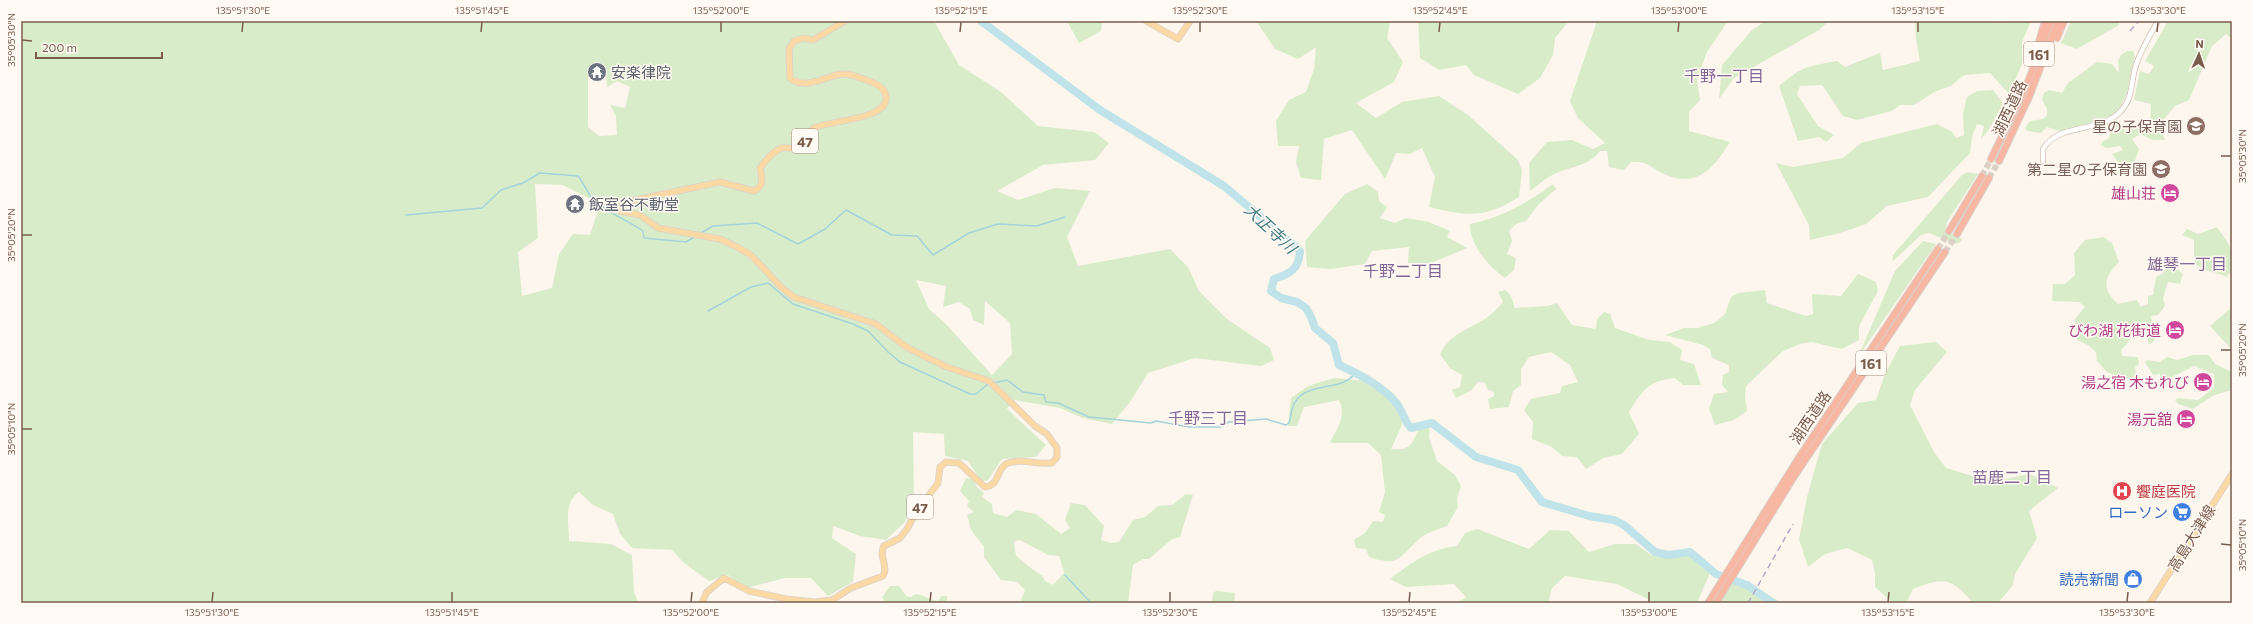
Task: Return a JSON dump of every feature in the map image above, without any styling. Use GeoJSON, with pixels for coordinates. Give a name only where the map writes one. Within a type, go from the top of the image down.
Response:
{"type":"FeatureCollection","features":[{"type":"Feature","properties":{"kind":"highway"},"geometry":{"type":"LineString","coordinates":[[2026,87],[2045,21]]}},
{"type":"Feature","properties":{"kind":"highway","name":"湖西道路"},"geometry":{"type":"LineString","coordinates":[[1991,159],[2026,87],[2051,21]]}},
{"type":"Feature","properties":{"kind":"highway","name":"湖西道路"},"geometry":{"type":"LineString","coordinates":[[1999,161],[2038,76],[2058,21]]}},
{"type":"Feature","properties":{"kind":"highway"},"geometry":{"type":"LineString","coordinates":[[2038,76],[2064,21]]}},
{"type":"Feature","properties":{"kind":"highway"},"geometry":{"type":"LineString","coordinates":[[1949,231],[1982,176]]}},
{"type":"Feature","properties":{"kind":"highway"},"geometry":{"type":"LineString","coordinates":[[1957,234],[1989,178]]}},
{"type":"Feature","properties":{"kind":"highway","name":"湖西道路"},"geometry":{"type":"LineString","coordinates":[[1708,603],[1798,459],[1938,248]]}},
{"type":"Feature","properties":{"kind":"highway","name":"湖西道路"},"geometry":{"type":"LineString","coordinates":[[1716,603],[1795,475],[1945,252]]}},
{"type":"Feature","properties":{"kind":"main road","name":"47"},"geometry":{"type":"LineString","coordinates":[[702,603],[707,592],[724,578],[749,591],[786,599],[815,602],[832,600],[851,588],[883,576],[886,566],[882,553],[884,546],[900,538],[915,514],[938,483],[940,467],[946,462],[959,463],[985,487],[992,485],[996,481],[1001,469],[1006,464],[1025,461],[1048,464],[1056,460],[1056,448],[1052,440],[992,383],[947,367],[930,359],[906,346],[876,324],[794,297],[782,288],[751,255],[720,239],[700,237],[658,228],[640,215],[620,211],[618,208],[626,202],[720,182],[754,191],[760,188],[763,183],[760,168],[773,153],[781,148],[793,149],[802,146],[812,129],[821,125],[860,118],[883,108],[886,101],[885,92],[878,84],[851,75],[841,74],[803,84],[790,78],[789,49],[794,41],[804,38],[814,40],[845,21]]}},
{"type":"Feature","properties":{"kind":"main road"},"geometry":{"type":"LineString","coordinates":[[1146,21],[1178,39],[1190,21]]}},
{"type":"Feature","properties":{"kind":"main road","name":"高島大津線"},"geometry":{"type":"LineString","coordinates":[[2150,603],[2232,474]]}},
{"type":"Feature","properties":{"kind":"street"},"geometry":{"type":"LineString","coordinates":[[2043,161],[2043,149],[2055,136],[2106,122],[2126,106],[2130,98],[2136,64],[2158,21]]}},
{"type":"Feature","properties":{"kind":"green space"},"geometry":{"type":"Polygon","coordinates":[[[21,21],[934,21],[959,65],[1001,92],[1038,126],[1094,132],[1109,143],[1095,160],[1043,165],[997,191],[1018,200],[1055,188],[1090,191],[1067,237],[1078,266],[1170,249],[1188,267],[1199,291],[1227,319],[1270,348],[1274,360],[1261,366],[1195,358],[1148,373],[1130,402],[1112,424],[1083,418],[1060,408],[1014,400],[1007,409],[1046,445],[1036,457],[1002,459],[988,480],[981,481],[968,461],[945,456],[944,434],[913,432],[914,498],[905,522],[886,540],[860,536],[833,526],[832,538],[856,554],[853,582],[828,596],[811,578],[785,578],[747,588],[728,575],[709,581],[684,563],[672,550],[632,548],[620,534],[613,514],[593,505],[579,492],[574,497],[569,508],[569,541],[611,544],[632,555],[634,592],[638,603],[21,603],[21,21]],[[606,66],[592,67],[588,75],[588,127],[599,136],[617,135],[616,116],[610,105],[625,108],[630,87],[617,81],[607,87],[606,66]],[[535,184],[538,238],[518,252],[522,296],[552,288],[559,254],[573,234],[590,235],[600,204],[563,185],[535,184]],[[916,280],[929,309],[946,324],[992,375],[1012,354],[1010,323],[985,301],[984,325],[973,320],[970,309],[959,302],[943,307],[946,286],[916,280]]]}},
{"type":"Feature","properties":{"kind":"green space"},"geometry":{"type":"Polygon","coordinates":[[[1067,21],[1102,21],[1101,31],[1079,43],[1067,21]]]}},
{"type":"Feature","properties":{"kind":"green space"},"geometry":{"type":"Polygon","coordinates":[[[1256,21],[1390,21],[1387,38],[1403,62],[1394,82],[1356,103],[1376,118],[1402,102],[1439,96],[1468,115],[1518,160],[1522,171],[1519,197],[1496,209],[1475,214],[1465,214],[1429,207],[1435,177],[1422,148],[1410,154],[1396,153],[1385,179],[1352,130],[1324,139],[1321,180],[1301,178],[1296,162],[1299,146],[1278,146],[1276,121],[1289,100],[1306,92],[1314,69],[1316,47],[1298,59],[1275,49],[1256,21]]]}},
{"type":"Feature","properties":{"kind":"green space"},"geometry":{"type":"Polygon","coordinates":[[[1418,21],[1569,21],[1555,38],[1553,55],[1540,78],[1518,94],[1474,75],[1466,65],[1439,70],[1420,58],[1418,21]]]}},
{"type":"Feature","properties":{"kind":"green space"},"geometry":{"type":"Polygon","coordinates":[[[1597,21],[1728,21],[1707,52],[1697,80],[1700,100],[1689,112],[1689,131],[1730,142],[1711,168],[1695,177],[1686,179],[1676,178],[1664,174],[1642,162],[1631,162],[1624,170],[1609,167],[1607,151],[1600,151],[1596,156],[1587,162],[1551,175],[1530,191],[1529,163],[1547,142],[1572,140],[1593,149],[1605,143],[1578,118],[1570,101],[1597,21]]]}},
{"type":"Feature","properties":{"kind":"green space"},"geometry":{"type":"Polygon","coordinates":[[[1765,21],[1829,21],[1819,30],[1734,78],[1719,99],[1722,65],[1751,31],[1765,21]]]}},
{"type":"Feature","properties":{"kind":"green space"},"geometry":{"type":"Polygon","coordinates":[[[1915,21],[1991,21],[1995,23],[2031,21],[2022,42],[2022,64],[2009,94],[1990,73],[1964,75],[1951,86],[1936,91],[1914,105],[1900,105],[1892,111],[1857,120],[1843,116],[1822,85],[1800,86],[1797,94],[1818,126],[1834,135],[1826,142],[1819,137],[1798,141],[1779,86],[1800,70],[1818,64],[1837,61],[1845,67],[1880,53],[1883,70],[1920,61],[1916,40],[1915,21]]]}},
{"type":"Feature","properties":{"kind":"green space"},"geometry":{"type":"Polygon","coordinates":[[[2071,21],[2119,21],[2119,25],[2077,49],[2061,43],[2071,21]]]}},
{"type":"Feature","properties":{"kind":"green space"},"geometry":{"type":"Polygon","coordinates":[[[2168,21],[2232,21],[2232,39],[2226,34],[2212,46],[2189,100],[2175,106],[2159,125],[2165,140],[2152,140],[2141,134],[2132,139],[2139,149],[2130,175],[2115,176],[2112,172],[2119,171],[2121,166],[2112,154],[2123,150],[2120,146],[2106,148],[2101,145],[2102,142],[2109,138],[2112,128],[2116,125],[2126,130],[2134,127],[2140,122],[2150,125],[2151,104],[2134,100],[2140,71],[2149,74],[2154,66],[2145,61],[2168,21]]]}},
{"type":"Feature","properties":{"kind":"green space"},"geometry":{"type":"Polygon","coordinates":[[[2127,51],[2133,51],[2135,58],[2127,94],[2119,109],[2110,116],[2068,130],[2059,131],[2047,127],[2041,133],[2027,131],[2025,128],[2030,121],[2043,119],[2047,115],[2047,109],[2042,99],[2044,93],[2049,90],[2062,93],[2068,83],[2097,62],[2112,64],[2119,73],[2118,61],[2121,55],[2127,51]]]}},
{"type":"Feature","properties":{"kind":"green space"},"geometry":{"type":"Polygon","coordinates":[[[1993,90],[2003,103],[1990,128],[1981,139],[1984,126],[1977,124],[1972,137],[1970,153],[1928,197],[1887,206],[1866,224],[1840,233],[1810,240],[1809,225],[1776,163],[1793,167],[1843,158],[1861,143],[1937,124],[1951,131],[1956,138],[1964,135],[1963,114],[1967,97],[1977,91],[1993,90]]]}},
{"type":"Feature","properties":{"kind":"green space"},"geometry":{"type":"Polygon","coordinates":[[[1967,172],[1978,174],[1947,222],[1945,231],[1962,239],[1960,242],[1956,244],[1929,233],[1921,235],[1892,262],[1893,255],[1962,175],[1967,172]]]}},
{"type":"Feature","properties":{"kind":"green space"},"geometry":{"type":"Polygon","coordinates":[[[1367,184],[1378,192],[1379,201],[1387,207],[1380,218],[1395,223],[1406,218],[1429,222],[1450,231],[1447,237],[1467,248],[1431,263],[1408,263],[1409,247],[1372,251],[1365,264],[1331,269],[1307,267],[1305,241],[1345,194],[1367,184]]]}},
{"type":"Feature","properties":{"kind":"green space"},"geometry":{"type":"Polygon","coordinates":[[[1553,184],[1556,189],[1538,205],[1526,221],[1516,224],[1509,231],[1512,241],[1507,254],[1516,258],[1514,270],[1505,278],[1493,268],[1476,247],[1470,224],[1504,213],[1534,197],[1553,184]]]}},
{"type":"Feature","properties":{"kind":"green space"},"geometry":{"type":"Polygon","coordinates":[[[2217,227],[2229,245],[2232,258],[2232,275],[2229,273],[2227,277],[2206,270],[2194,263],[2194,240],[2182,235],[2187,229],[2198,234],[2217,227]]]}},
{"type":"Feature","properties":{"kind":"green space"},"geometry":{"type":"Polygon","coordinates":[[[2103,237],[2112,243],[2119,262],[2110,273],[2106,283],[2109,293],[2118,304],[2137,300],[2141,307],[2148,304],[2148,296],[2153,295],[2156,277],[2162,274],[2167,268],[2176,268],[2183,274],[2180,284],[2168,282],[2163,298],[2165,306],[2158,315],[2151,316],[2155,340],[2149,345],[2145,326],[2138,324],[2129,341],[2121,350],[2122,356],[2138,357],[2139,364],[2135,367],[2136,377],[2125,379],[2107,372],[2097,361],[2096,352],[2088,345],[2077,340],[2075,319],[2085,307],[2079,302],[2052,301],[2053,284],[2065,284],[2075,275],[2074,253],[2085,240],[2103,237]]]}},
{"type":"Feature","properties":{"kind":"green space"},"geometry":{"type":"Polygon","coordinates":[[[1923,241],[1936,244],[1858,357],[1895,271],[1923,241]]]}},
{"type":"Feature","properties":{"kind":"green space"},"geometry":{"type":"Polygon","coordinates":[[[1858,274],[1876,282],[1878,291],[1859,326],[1859,340],[1842,349],[1811,342],[1800,344],[1783,351],[1746,386],[1745,397],[1747,411],[1734,420],[1715,425],[1709,409],[1714,394],[1728,392],[1722,385],[1723,375],[1729,372],[1729,365],[1712,358],[1710,349],[1703,345],[1665,335],[1684,328],[1698,328],[1714,323],[1725,314],[1731,297],[1738,293],[1765,290],[1767,303],[1806,316],[1813,314],[1812,294],[1841,296],[1858,274]]]}},
{"type":"Feature","properties":{"kind":"green space"},"geometry":{"type":"Polygon","coordinates":[[[1505,290],[1511,296],[1515,308],[1548,306],[1557,303],[1572,325],[1596,329],[1597,319],[1604,312],[1610,314],[1615,328],[1649,340],[1670,342],[1682,350],[1680,360],[1694,364],[1701,385],[1683,385],[1675,378],[1658,381],[1652,384],[1638,398],[1629,412],[1639,434],[1622,454],[1603,458],[1586,469],[1577,457],[1562,456],[1552,447],[1532,439],[1533,422],[1524,410],[1531,399],[1560,393],[1562,386],[1578,382],[1570,365],[1551,352],[1529,357],[1521,369],[1521,385],[1513,391],[1509,407],[1490,409],[1488,399],[1494,396],[1494,392],[1488,390],[1485,383],[1478,382],[1472,390],[1456,398],[1452,390],[1460,387],[1462,375],[1450,368],[1440,354],[1450,340],[1489,316],[1503,302],[1498,292],[1505,290]]]}},
{"type":"Feature","properties":{"kind":"green space"},"geometry":{"type":"Polygon","coordinates":[[[2232,307],[2232,350],[2210,326],[2232,307]]]}},
{"type":"Feature","properties":{"kind":"green space"},"geometry":{"type":"Polygon","coordinates":[[[1936,342],[1947,352],[1915,390],[1910,405],[1934,452],[1946,468],[1979,478],[2005,479],[2030,474],[2058,488],[2029,511],[2037,538],[2015,574],[2013,585],[1998,603],[1973,603],[1959,588],[1953,584],[1940,581],[1932,582],[1913,589],[1906,603],[1893,603],[1875,587],[1875,573],[1872,560],[1847,548],[1825,554],[1808,567],[1799,539],[1807,497],[1822,444],[1858,403],[1876,400],[1885,374],[1900,346],[1936,342]]]}},
{"type":"Feature","properties":{"kind":"green space"},"geometry":{"type":"Polygon","coordinates":[[[2193,355],[2209,355],[2215,364],[2230,371],[2232,369],[2232,390],[2214,395],[2193,409],[2178,404],[2175,400],[2178,398],[2198,400],[2214,388],[2214,374],[2194,366],[2160,383],[2160,374],[2153,375],[2145,362],[2147,360],[2160,362],[2167,357],[2177,360],[2193,355]]]}},
{"type":"Feature","properties":{"kind":"green space"},"geometry":{"type":"Polygon","coordinates":[[[1334,378],[1379,382],[1394,394],[1402,404],[1402,425],[1391,449],[1399,449],[1409,446],[1412,443],[1422,422],[1430,420],[1429,437],[1437,461],[1455,475],[1461,486],[1457,498],[1458,507],[1447,526],[1420,538],[1397,560],[1379,560],[1369,557],[1366,549],[1356,548],[1354,540],[1365,533],[1373,521],[1383,522],[1385,515],[1379,512],[1385,492],[1381,455],[1368,443],[1330,443],[1342,417],[1339,400],[1304,407],[1297,426],[1288,426],[1291,398],[1308,386],[1334,378]]]}},
{"type":"Feature","properties":{"kind":"green space"},"geometry":{"type":"Polygon","coordinates":[[[966,478],[973,479],[977,487],[984,493],[982,497],[992,504],[993,513],[1007,517],[1016,510],[1036,514],[1061,534],[1070,528],[1065,520],[1071,503],[1085,505],[1104,526],[1101,540],[1111,543],[1119,542],[1133,520],[1145,517],[1158,506],[1172,505],[1186,494],[1193,495],[1180,537],[1172,539],[1149,559],[1143,559],[1133,565],[1128,603],[1020,603],[1025,590],[1017,582],[1001,580],[984,557],[984,547],[971,530],[967,515],[974,512],[967,506],[969,501],[960,491],[966,478]],[[1020,540],[1015,541],[1014,545],[1016,555],[1042,575],[1045,581],[1053,585],[1064,573],[1059,556],[1048,555],[1020,540]]]}},
{"type":"Feature","properties":{"kind":"green space"},"geometry":{"type":"Polygon","coordinates":[[[1477,529],[1529,549],[1550,530],[1569,531],[1589,552],[1615,544],[1636,544],[1651,555],[1671,558],[1687,554],[1710,573],[1697,603],[1656,603],[1617,584],[1565,576],[1552,588],[1548,603],[1457,603],[1466,597],[1454,584],[1406,587],[1390,579],[1413,562],[1437,550],[1457,546],[1465,533],[1477,529]]]}},
{"type":"Feature","properties":{"kind":"green space"},"geometry":{"type":"Polygon","coordinates":[[[1736,577],[1782,603],[1720,603],[1736,577]]]}},
{"type":"Feature","properties":{"kind":"green space"},"geometry":{"type":"Polygon","coordinates":[[[890,586],[899,586],[906,596],[911,597],[915,594],[938,601],[941,596],[947,596],[947,603],[886,603],[882,597],[890,586]]]}},
{"type":"Feature","properties":{"kind":"green space"},"geometry":{"type":"Polygon","coordinates":[[[1216,591],[1235,593],[1234,603],[1212,603],[1213,593],[1216,591]]]}},
{"type":"Feature","properties":{"kind":"waterway","name":"大正寺川"},"geometry":{"type":"LineString","coordinates":[[981,21],[1100,110],[1224,186],[1295,246],[1300,251],[1296,266],[1289,273],[1274,279],[1271,291],[1281,298],[1297,302],[1306,308],[1315,328],[1333,343],[1339,365],[1363,377],[1391,397],[1401,410],[1411,428],[1432,423],[1476,457],[1518,470],[1542,502],[1589,516],[1614,520],[1624,525],[1655,552],[1668,555],[1690,552],[1716,574],[1747,585],[1773,603]]}},
{"type":"Feature","properties":{"kind":"waterway"},"geometry":{"type":"LineString","coordinates":[[406,215],[482,208],[501,190],[523,183],[540,173],[578,176],[593,199],[604,208],[643,231],[644,238],[686,242],[696,236]]}},
{"type":"Feature","properties":{"kind":"waterway"},"geometry":{"type":"LineString","coordinates":[[701,233],[713,226],[757,223],[798,244],[825,229],[846,210],[892,235],[917,236],[933,255],[969,233],[998,224],[1037,226],[1065,217]]}},
{"type":"Feature","properties":{"kind":"waterway"},"geometry":{"type":"LineString","coordinates":[[708,311],[751,287],[768,283],[793,304],[853,324],[868,331],[900,362],[970,394],[976,394],[989,383]]}},
{"type":"Feature","properties":{"kind":"waterway"},"geometry":{"type":"LineString","coordinates":[[993,383],[1007,380],[1023,392],[1044,395],[1046,402],[1058,403],[1089,417],[1151,423],[1156,421],[1189,427],[1220,427],[1229,422],[1266,419],[1286,425],[1289,423],[1295,402],[1301,396],[1308,391],[1342,383],[1350,379],[1355,373]]}},
{"type":"Feature","properties":{"kind":"waterway"},"geometry":{"type":"LineString","coordinates":[[1065,575],[1091,603]]}},
{"type":"Feature","properties":{"kind":"tunnel"},"geometry":{"type":"LineString","coordinates":[[1982,176],[1991,159]]}},
{"type":"Feature","properties":{"kind":"tunnel"},"geometry":{"type":"LineString","coordinates":[[1989,178],[1999,161]]}},
{"type":"Feature","properties":{"kind":"tunnel"},"geometry":{"type":"LineString","coordinates":[[1938,249],[1949,231]]}},
{"type":"Feature","properties":{"kind":"tunnel"},"geometry":{"type":"LineString","coordinates":[[1945,252],[1957,234]]}},
{"type":"Feature","properties":{"kind":"railway"},"geometry":{"type":"LineString","coordinates":[[2130,31],[2139,21]]}},
{"type":"Feature","properties":{"kind":"railway"},"geometry":{"type":"LineString","coordinates":[[1748,603],[1793,524]]}},
{"type":"Feature","properties":{"kind":"place","name":"安楽律院"},"geometry":{"type":"Point","coordinates":[597,72]}},
{"type":"Feature","properties":{"kind":"place","name":"星の子保育園"},"geometry":{"type":"Point","coordinates":[2196,126]}},
{"type":"Feature","properties":{"kind":"place","name":"第二星の子保育園"},"geometry":{"type":"Point","coordinates":[2161,169]}},
{"type":"Feature","properties":{"kind":"place","name":"雄山荘"},"geometry":{"type":"Point","coordinates":[2170,193]}},
{"type":"Feature","properties":{"kind":"place","name":"飯室谷不動堂"},"geometry":{"type":"Point","coordinates":[575,204]}},
{"type":"Feature","properties":{"kind":"place","name":"びわ湖 花街道"},"geometry":{"type":"Point","coordinates":[2175,330]}},
{"type":"Feature","properties":{"kind":"place","name":"湯之宿 木もれび"},"geometry":{"type":"Point","coordinates":[2203,382]}},
{"type":"Feature","properties":{"kind":"place","name":"湯元舘"},"geometry":{"type":"Point","coordinates":[2186,419]}},
{"type":"Feature","properties":{"kind":"place","name":"饗庭医院"},"geometry":{"type":"Point","coordinates":[2122,491]}},
{"type":"Feature","properties":{"kind":"place","name":"ローソン"},"geometry":{"type":"Point","coordinates":[2182,512]}},
{"type":"Feature","properties":{"kind":"place","name":"読売新聞"},"geometry":{"type":"Point","coordinates":[2133,579]}},
{"type":"Feature","properties":{"kind":"district","name":"千野一丁目"},"geometry":{"type":"Point","coordinates":[1724,75]}},
{"type":"Feature","properties":{"kind":"district","name":"雄琴一丁目"},"geometry":{"type":"Point","coordinates":[2187,263]}},
{"type":"Feature","properties":{"kind":"district","name":"千野二丁目"},"geometry":{"type":"Point","coordinates":[1403,270]}},
{"type":"Feature","properties":{"kind":"district","name":"千野三丁目"},"geometry":{"type":"Point","coordinates":[1208,417]}},
{"type":"Feature","properties":{"kind":"district","name":"苗鹿二丁目"},"geometry":{"type":"Point","coordinates":[2012,476]}}]}
